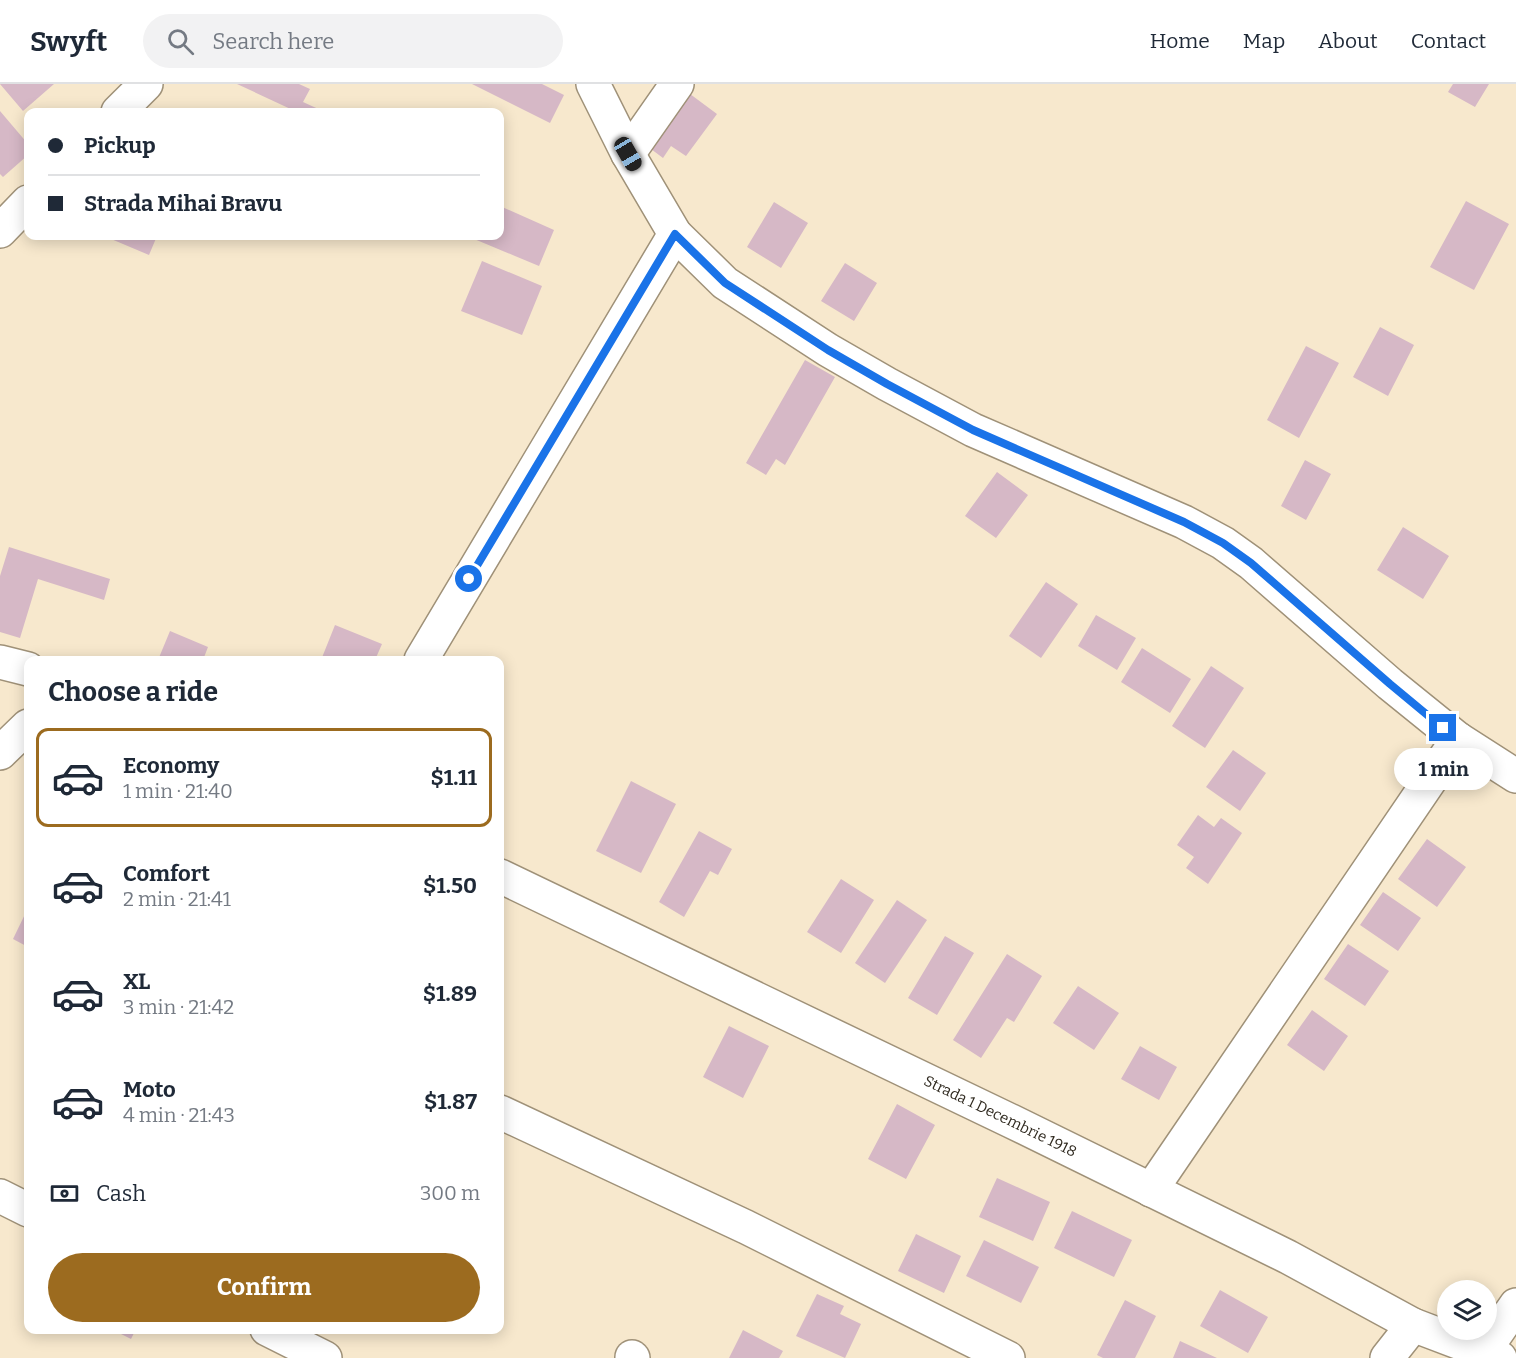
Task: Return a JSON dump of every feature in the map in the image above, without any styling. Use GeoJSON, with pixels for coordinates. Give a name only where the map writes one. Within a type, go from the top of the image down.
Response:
{"type":"FeatureCollection","features":[{"type":"Feature","properties":{"kind":"street"},"geometry":{"type":"LineString","coordinates":[[593,84],[628,154],[675,234],[725,283],[828,350],[973,430],[1184,522],[1223,543],[1251,563],[1390,684],[1458,739],[1516,776]]}},
{"type":"Feature","properties":{"kind":"street"},"geometry":{"type":"LineString","coordinates":[[628,154],[676,84]]}},
{"type":"Feature","properties":{"kind":"street"},"geometry":{"type":"LineString","coordinates":[[0,231],[24,206]]}},
{"type":"Feature","properties":{"kind":"street"},"geometry":{"type":"LineString","coordinates":[[423,656],[675,234]]}},
{"type":"Feature","properties":{"kind":"street"},"geometry":{"type":"LineString","coordinates":[[0,662],[24,668]]}},
{"type":"Feature","properties":{"kind":"street"},"geometry":{"type":"LineString","coordinates":[[0,753],[24,730]]}},
{"type":"Feature","properties":{"kind":"street"},"geometry":{"type":"LineString","coordinates":[[1151,1190],[1458,739]]}},
{"type":"Feature","properties":{"kind":"street","name":"Strada 1 Decembrie 1918"},"geometry":{"type":"LineString","coordinates":[[504,878],[1011,1121],[1288,1257],[1413,1325],[1492,1354]]}},
{"type":"Feature","properties":{"kind":"street"},"geometry":{"type":"LineString","coordinates":[[504,1114],[746,1227],[1008,1358]]}},
{"type":"Feature","properties":{"kind":"street"},"geometry":{"type":"LineString","coordinates":[[0,1196],[24,1208]]}},
{"type":"Feature","properties":{"kind":"street"},"geometry":{"type":"LineString","coordinates":[[1492,1354],[1516,1305]]}},
{"type":"Feature","properties":{"kind":"street"},"geometry":{"type":"LineString","coordinates":[[1387,1358],[1413,1325]]}},
{"type":"Feature","properties":{"kind":"street"},"geometry":{"type":"LineString","coordinates":[[277,1334],[325,1358]]}},
{"type":"Feature","properties":{"kind":"building"},"geometry":{"type":"Polygon","coordinates":[[[0,84],[54,84],[24,108],[23,111],[0,84]]]}},
{"type":"Feature","properties":{"kind":"building"},"geometry":{"type":"Polygon","coordinates":[[[237,84],[299,84],[310,89],[303,102],[316,108],[288,108],[237,84]]]}},
{"type":"Feature","properties":{"kind":"building"},"geometry":{"type":"Polygon","coordinates":[[[472,84],[542,84],[564,95],[550,123],[472,84]]]}},
{"type":"Feature","properties":{"kind":"building"},"geometry":{"type":"Polygon","coordinates":[[[1453,84],[1489,84],[1475,107],[1448,92],[1453,84]]]}},
{"type":"Feature","properties":{"kind":"building"},"geometry":{"type":"Polygon","coordinates":[[[686,91],[717,114],[686,156],[671,146],[663,158],[647,146],[686,91]]]}},
{"type":"Feature","properties":{"kind":"building"},"geometry":{"type":"Polygon","coordinates":[[[0,111],[24,139],[24,159],[3,177],[0,174],[0,111]]]}},
{"type":"Feature","properties":{"kind":"building"},"geometry":{"type":"Polygon","coordinates":[[[1466,201],[1509,224],[1474,290],[1430,267],[1466,201]]]}},
{"type":"Feature","properties":{"kind":"building"},"geometry":{"type":"Polygon","coordinates":[[[774,202],[808,223],[781,268],[747,247],[774,202]]]}},
{"type":"Feature","properties":{"kind":"building"},"geometry":{"type":"Polygon","coordinates":[[[504,208],[554,230],[539,266],[477,240],[504,240],[504,208]]]}},
{"type":"Feature","properties":{"kind":"building"},"geometry":{"type":"Polygon","coordinates":[[[113,240],[155,240],[149,255],[113,240]]]}},
{"type":"Feature","properties":{"kind":"building"},"geometry":{"type":"Polygon","coordinates":[[[482,261],[542,286],[522,335],[461,311],[482,261]]]}},
{"type":"Feature","properties":{"kind":"building"},"geometry":{"type":"Polygon","coordinates":[[[845,263],[877,283],[854,321],[821,301],[845,263]]]}},
{"type":"Feature","properties":{"kind":"building"},"geometry":{"type":"Polygon","coordinates":[[[1380,327],[1414,345],[1388,396],[1353,377],[1380,327]]]}},
{"type":"Feature","properties":{"kind":"building"},"geometry":{"type":"Polygon","coordinates":[[[1306,346],[1339,363],[1299,438],[1267,420],[1306,346]]]}},
{"type":"Feature","properties":{"kind":"building"},"geometry":{"type":"Polygon","coordinates":[[[805,360],[835,377],[785,465],[776,459],[766,475],[746,463],[805,360]]]}},
{"type":"Feature","properties":{"kind":"building"},"geometry":{"type":"Polygon","coordinates":[[[1305,460],[1331,474],[1306,520],[1281,506],[1305,460]]]}},
{"type":"Feature","properties":{"kind":"building"},"geometry":{"type":"Polygon","coordinates":[[[997,472],[1028,495],[996,538],[965,516],[997,472]]]}},
{"type":"Feature","properties":{"kind":"building"},"geometry":{"type":"Polygon","coordinates":[[[1403,527],[1449,556],[1423,599],[1377,570],[1403,527]]]}},
{"type":"Feature","properties":{"kind":"building"},"geometry":{"type":"Polygon","coordinates":[[[9,547],[110,579],[104,600],[38,579],[20,638],[0,632],[0,576],[9,547]]]}},
{"type":"Feature","properties":{"kind":"building"},"geometry":{"type":"Polygon","coordinates":[[[1046,582],[1078,604],[1041,658],[1009,636],[1046,582]]]}},
{"type":"Feature","properties":{"kind":"building"},"geometry":{"type":"Polygon","coordinates":[[[1096,615],[1136,638],[1117,670],[1078,646],[1096,615]]]}},
{"type":"Feature","properties":{"kind":"building"},"geometry":{"type":"Polygon","coordinates":[[[335,625],[382,644],[377,656],[323,656],[335,625]]]}},
{"type":"Feature","properties":{"kind":"building"},"geometry":{"type":"Polygon","coordinates":[[[170,631],[208,647],[205,656],[160,656],[170,631]]]}},
{"type":"Feature","properties":{"kind":"building"},"geometry":{"type":"Polygon","coordinates":[[[1142,648],[1191,679],[1170,713],[1121,682],[1142,648]]]}},
{"type":"Feature","properties":{"kind":"building"},"geometry":{"type":"Polygon","coordinates":[[[1211,666],[1244,688],[1205,748],[1172,726],[1211,666]]]}},
{"type":"Feature","properties":{"kind":"building"},"geometry":{"type":"Polygon","coordinates":[[[1233,750],[1266,773],[1240,811],[1206,787],[1233,750]]]}},
{"type":"Feature","properties":{"kind":"building"},"geometry":{"type":"Polygon","coordinates":[[[631,781],[676,804],[641,873],[596,851],[631,781]]]}},
{"type":"Feature","properties":{"kind":"building"},"geometry":{"type":"Polygon","coordinates":[[[1198,815],[1214,827],[1221,818],[1242,833],[1208,884],[1186,868],[1194,857],[1177,845],[1198,815]]]}},
{"type":"Feature","properties":{"kind":"building"},"geometry":{"type":"Polygon","coordinates":[[[699,831],[732,849],[718,875],[710,871],[684,917],[659,902],[699,831]]]}},
{"type":"Feature","properties":{"kind":"building"},"geometry":{"type":"Polygon","coordinates":[[[1427,839],[1466,867],[1437,907],[1398,879],[1427,839]]]}},
{"type":"Feature","properties":{"kind":"building"},"geometry":{"type":"Polygon","coordinates":[[[841,879],[874,900],[841,953],[807,932],[841,879]]]}},
{"type":"Feature","properties":{"kind":"building"},"geometry":{"type":"Polygon","coordinates":[[[1383,892],[1421,918],[1398,951],[1360,925],[1383,892]]]}},
{"type":"Feature","properties":{"kind":"building"},"geometry":{"type":"Polygon","coordinates":[[[897,900],[927,920],[885,983],[855,963],[897,900]]]}},
{"type":"Feature","properties":{"kind":"building"},"geometry":{"type":"Polygon","coordinates":[[[24,916],[24,945],[13,939],[24,916]]]}},
{"type":"Feature","properties":{"kind":"building"},"geometry":{"type":"Polygon","coordinates":[[[945,936],[974,953],[937,1015],[908,998],[945,936]]]}},
{"type":"Feature","properties":{"kind":"building"},"geometry":{"type":"Polygon","coordinates":[[[1348,944],[1389,971],[1365,1006],[1324,979],[1348,944]]]}},
{"type":"Feature","properties":{"kind":"building"},"geometry":{"type":"Polygon","coordinates":[[[1007,954],[1042,976],[1014,1022],[1007,1018],[981,1058],[953,1040],[1007,954]]]}},
{"type":"Feature","properties":{"kind":"building"},"geometry":{"type":"Polygon","coordinates":[[[1078,986],[1119,1013],[1094,1050],[1053,1023],[1078,986]]]}},
{"type":"Feature","properties":{"kind":"building"},"geometry":{"type":"Polygon","coordinates":[[[1312,1010],[1348,1036],[1324,1071],[1287,1045],[1312,1010]]]}},
{"type":"Feature","properties":{"kind":"building"},"geometry":{"type":"Polygon","coordinates":[[[729,1026],[769,1046],[743,1098],[703,1077],[729,1026]]]}},
{"type":"Feature","properties":{"kind":"building"},"geometry":{"type":"Polygon","coordinates":[[[1140,1046],[1177,1067],[1159,1100],[1121,1079],[1140,1046]]]}},
{"type":"Feature","properties":{"kind":"building"},"geometry":{"type":"Polygon","coordinates":[[[897,1104],[935,1125],[906,1179],[868,1159],[897,1104]]]}},
{"type":"Feature","properties":{"kind":"building"},"geometry":{"type":"Polygon","coordinates":[[[997,1178],[1050,1202],[1033,1241],[979,1217],[997,1178]]]}},
{"type":"Feature","properties":{"kind":"building"},"geometry":{"type":"Polygon","coordinates":[[[1072,1211],[1132,1240],[1114,1277],[1054,1248],[1072,1211]]]}},
{"type":"Feature","properties":{"kind":"building"},"geometry":{"type":"Polygon","coordinates":[[[916,1234],[961,1256],[944,1293],[898,1271],[916,1234]]]}},
{"type":"Feature","properties":{"kind":"building"},"geometry":{"type":"Polygon","coordinates":[[[984,1240],[1039,1267],[1021,1303],[966,1276],[984,1240]]]}},
{"type":"Feature","properties":{"kind":"building"},"geometry":{"type":"Polygon","coordinates":[[[1220,1290],[1268,1317],[1248,1353],[1200,1326],[1220,1290]]]}},
{"type":"Feature","properties":{"kind":"building"},"geometry":{"type":"Polygon","coordinates":[[[817,1294],[844,1306],[840,1314],[861,1324],[845,1358],[796,1336],[817,1294]]]}},
{"type":"Feature","properties":{"kind":"building"},"geometry":{"type":"Polygon","coordinates":[[[1125,1300],[1156,1316],[1135,1358],[1103,1358],[1097,1355],[1125,1300]]]}},
{"type":"Feature","properties":{"kind":"building"},"geometry":{"type":"Polygon","coordinates":[[[743,1330],[783,1351],[779,1358],[729,1358],[743,1330]]]}},
{"type":"Feature","properties":{"kind":"building"},"geometry":{"type":"Polygon","coordinates":[[[121,1334],[134,1334],[131,1339],[121,1334]]]}},
{"type":"Feature","properties":{"kind":"building"},"geometry":{"type":"Polygon","coordinates":[[[1180,1341],[1217,1358],[1173,1358],[1180,1341]]]}},
{"type":"Feature","properties":{"kind":"route"},"geometry":{"type":"LineString","coordinates":[[469,579],[675,234],[725,283],[828,350],[887,384],[973,430],[1184,522],[1223,543],[1251,563],[1443,728]]}}]}
